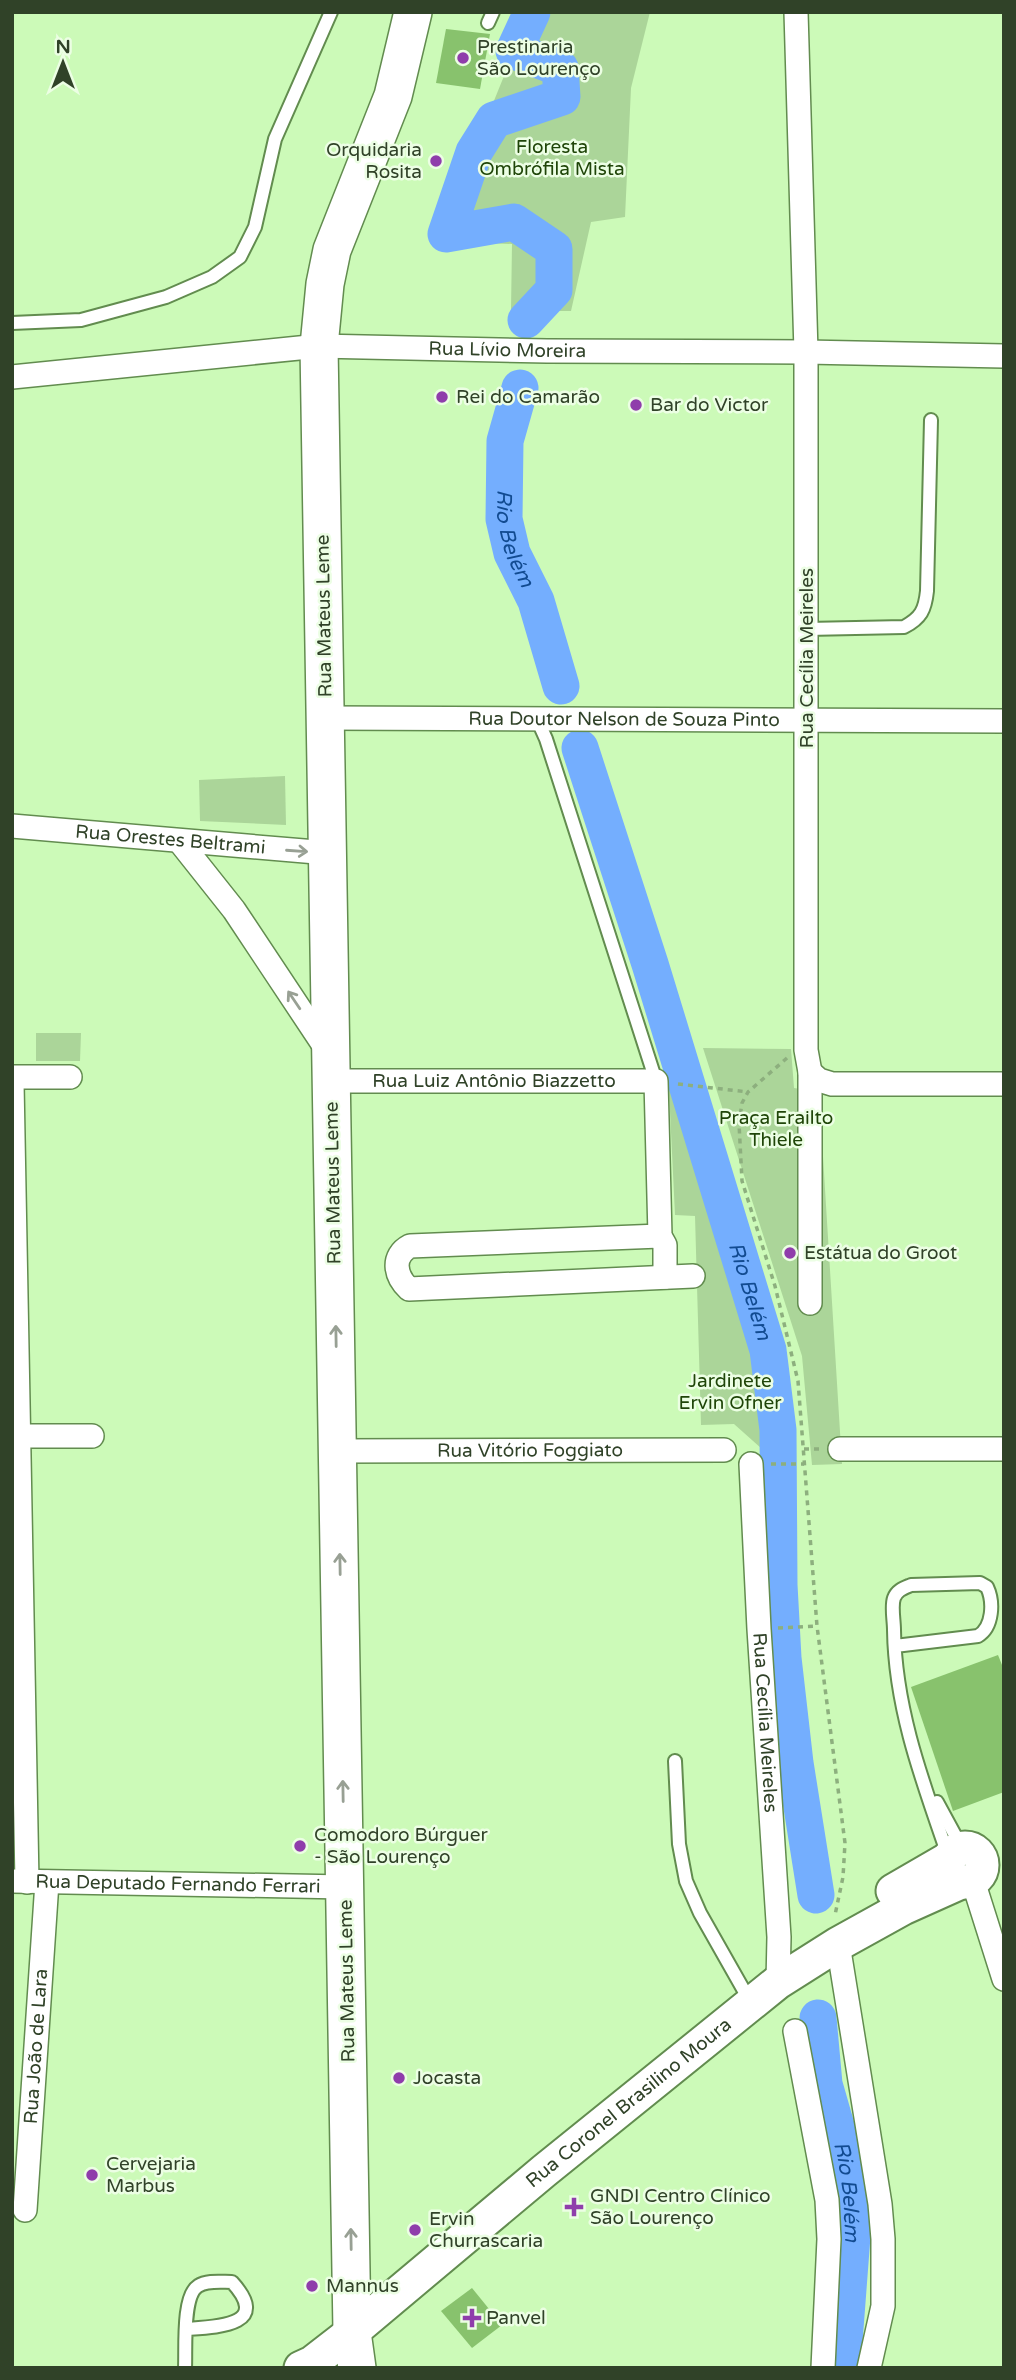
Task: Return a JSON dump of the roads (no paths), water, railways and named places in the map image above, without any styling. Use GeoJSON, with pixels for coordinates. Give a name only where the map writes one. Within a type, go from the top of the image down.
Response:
{"type":"FeatureCollection","features":[{"type":"Feature","properties":{"kind":"main road","name":"Rua Mateus Leme"},"geometry":{"type":"LineString","coordinates":[[357,2368],[352,2332],[319,346],[325,284],[332,250],[393,96],[413,12]]}},
{"type":"Feature","properties":{"kind":"street","name":"Rua Cecília Meireles"},"geometry":{"type":"LineString","coordinates":[[796,12],[807,352],[806,1050],[810,1072],[810,1303]]}},
{"type":"Feature","properties":{"kind":"street","name":"Rua Lívio Moreira"},"geometry":{"type":"LineString","coordinates":[[12,377],[319,346],[558,352],[807,352],[1004,356]]}},
{"type":"Feature","properties":{"kind":"street","name":"Rua Doutor Nelson de Souza Pinto"},"geometry":{"type":"LineString","coordinates":[[326,718],[1004,721]]}},
{"type":"Feature","properties":{"kind":"street","name":"Rua Orestes Beltrami"},"geometry":{"type":"LineString","coordinates":[[12,826],[328,853]]}},
{"type":"Feature","properties":{"kind":"street"},"geometry":{"type":"LineString","coordinates":[[180,842],[234,909],[331,1069]]}},
{"type":"Feature","properties":{"kind":"street","name":"Rua Luiz Antônio Biazzetto"},"geometry":{"type":"LineString","coordinates":[[331,1069],[656,1081]]}},
{"type":"Feature","properties":{"kind":"street"},"geometry":{"type":"LineString","coordinates":[[810,1072],[819,1080],[832,1084],[1004,1084]]}},
{"type":"Feature","properties":{"kind":"street"},"geometry":{"type":"LineString","coordinates":[[12,1077],[70,1077]]}},
{"type":"Feature","properties":{"kind":"street"},"geometry":{"type":"LineString","coordinates":[[656,1081],[660,1236],[665,1245],[665,1277]]}},
{"type":"Feature","properties":{"kind":"street","name":"Rua João de Lara"},"geometry":{"type":"LineString","coordinates":[[12,1083],[15,1436],[29,1882],[24,2210]]}},
{"type":"Feature","properties":{"kind":"street"},"geometry":{"type":"LineString","coordinates":[[660,1236],[410,1246],[402,1250],[397,1259],[397,1271],[401,1282],[409,1289],[693,1276]]}},
{"type":"Feature","properties":{"kind":"street"},"geometry":{"type":"LineString","coordinates":[[15,1436],[92,1436]]}},
{"type":"Feature","properties":{"kind":"street"},"geometry":{"type":"LineString","coordinates":[[841,1449],[1004,1449]]}},
{"type":"Feature","properties":{"kind":"street","name":"Rua Vitório Foggiato"},"geometry":{"type":"LineString","coordinates":[[338,1451],[724,1450]]}},
{"type":"Feature","properties":{"kind":"street","name":"Rua Cecília Meireles"},"geometry":{"type":"LineString","coordinates":[[760,1464],[759,1629],[779,1937],[778,1982]]}},
{"type":"Feature","properties":{"kind":"street"},"geometry":{"type":"LineString","coordinates":[[972,1862],[1004,1979]]}},
{"type":"Feature","properties":{"kind":"street","name":"Rua Coronel Brasilino Moura"},"geometry":{"type":"LineString","coordinates":[[778,1982],[813,1938],[972,1862]]}},
{"type":"Feature","properties":{"kind":"street","name":"Rua Coronel Brasilino Moura"},"geometry":{"type":"LineString","coordinates":[[301,2368],[352,2332],[544,2171],[778,1982],[838,1944],[903,1908],[972,1862]]}},
{"type":"Feature","properties":{"kind":"street","name":"Rua Deputado Fernando Ferrari"},"geometry":{"type":"LineString","coordinates":[[29,1882],[345,1887]]}},
{"type":"Feature","properties":{"kind":"street"},"geometry":{"type":"LineString","coordinates":[[838,1944],[880,2204],[883,2239],[883,2306],[869,2368]]}},
{"type":"Feature","properties":{"kind":"street"},"geometry":{"type":"LineString","coordinates":[[795,2031],[827,2200],[829,2239],[823,2368]]}},
{"type":"Feature","properties":{"kind":"lane"},"geometry":{"type":"LineString","coordinates":[[12,323],[81,320],[166,297],[212,277],[240,257],[255,227],[275,139],[331,12]]}},
{"type":"Feature","properties":{"kind":"lane"},"geometry":{"type":"LineString","coordinates":[[807,629],[904,627],[918,620],[925,608],[927,591],[931,419]]}},
{"type":"Feature","properties":{"kind":"lane"},"geometry":{"type":"LineString","coordinates":[[537,719],[546,739],[656,1081]]}},
{"type":"Feature","properties":{"kind":"lane"},"geometry":{"type":"LineString","coordinates":[[895,1646],[978,1636],[987,1631],[990,1594],[987,1587],[980,1583],[911,1585],[900,1589],[894,1598],[895,1646],[896,1675],[920,1772],[972,1862]]}},
{"type":"Feature","properties":{"kind":"lane"},"geometry":{"type":"LineString","coordinates":[[676,1761],[679,1844],[686,1881],[751,2004]]}},
{"type":"Feature","properties":{"kind":"lane"},"geometry":{"type":"LineString","coordinates":[[185,2368],[188,2297],[197,2286],[210,2282],[232,2282],[243,2294],[246,2308],[241,2319],[228,2326],[187,2329]]}},
{"type":"Feature","properties":{"kind":"waterway","name":"Rio Belém"},"geometry":{"type":"LineString","coordinates":[[526,320],[554,290],[554,249],[514,222],[446,234],[474,152],[494,120],[562,97],[560,68],[514,51],[532,12]]}},
{"type":"Feature","properties":{"kind":"waterway","name":"Rio Belém"},"geometry":{"type":"LineString","coordinates":[[520,388],[505,441],[504,519],[512,553],[536,601],[561,686]]}},
{"type":"Feature","properties":{"kind":"waterway","name":"Rio Belém"},"geometry":{"type":"LineString","coordinates":[[580,748],[650,964],[768,1350],[778,1430],[779,1585],[783,1658],[795,1763],[816,1895]]}},
{"type":"Feature","properties":{"kind":"waterway","name":"Rio Belém"},"geometry":{"type":"LineString","coordinates":[[818,2018],[824,2084],[844,2154],[850,2192],[852,2236],[842,2368]]}},
{"type":"Feature","properties":{"kind":"place","name":"Prestinaria São Lourenço"},"geometry":{"type":"Point","coordinates":[463,58]}},
{"type":"Feature","properties":{"kind":"place","name":"Orquidaria Rosita"},"geometry":{"type":"Point","coordinates":[436,161]}},
{"type":"Feature","properties":{"kind":"place","name":"Rei do Camarão"},"geometry":{"type":"Point","coordinates":[442,397]}},
{"type":"Feature","properties":{"kind":"place","name":"Bar do Victor"},"geometry":{"type":"Point","coordinates":[636,405]}},
{"type":"Feature","properties":{"kind":"place","name":"Estátua do Groot"},"geometry":{"type":"Point","coordinates":[790,1253]}},
{"type":"Feature","properties":{"kind":"place","name":"Comodoro Búrguer - São Lourenço"},"geometry":{"type":"Point","coordinates":[300,1846]}},
{"type":"Feature","properties":{"kind":"place","name":"Jocasta"},"geometry":{"type":"Point","coordinates":[399,2078]}},
{"type":"Feature","properties":{"kind":"place","name":"Cervejaria Marbus"},"geometry":{"type":"Point","coordinates":[92,2175]}},
{"type":"Feature","properties":{"kind":"place","name":"GNDI Centro Clínico São Lourenço"},"geometry":{"type":"Point","coordinates":[574,2207]}},
{"type":"Feature","properties":{"kind":"place","name":"Ervin Churrascaria"},"geometry":{"type":"Point","coordinates":[415,2230]}},
{"type":"Feature","properties":{"kind":"place","name":"Mannus"},"geometry":{"type":"Point","coordinates":[312,2286]}},
{"type":"Feature","properties":{"kind":"place","name":"Panvel"},"geometry":{"type":"Point","coordinates":[472,2318]}},
{"type":"Feature","properties":{"kind":"park label","name":"Floresta Ombrófila Mista"},"geometry":{"type":"Point","coordinates":[552,158]}},
{"type":"Feature","properties":{"kind":"park label","name":"Praça Erailto Thiele"},"geometry":{"type":"Point","coordinates":[776,1129]}},
{"type":"Feature","properties":{"kind":"park label","name":"Jardinete Ervin Ofner"},"geometry":{"type":"Point","coordinates":[730,1392]}}]}
